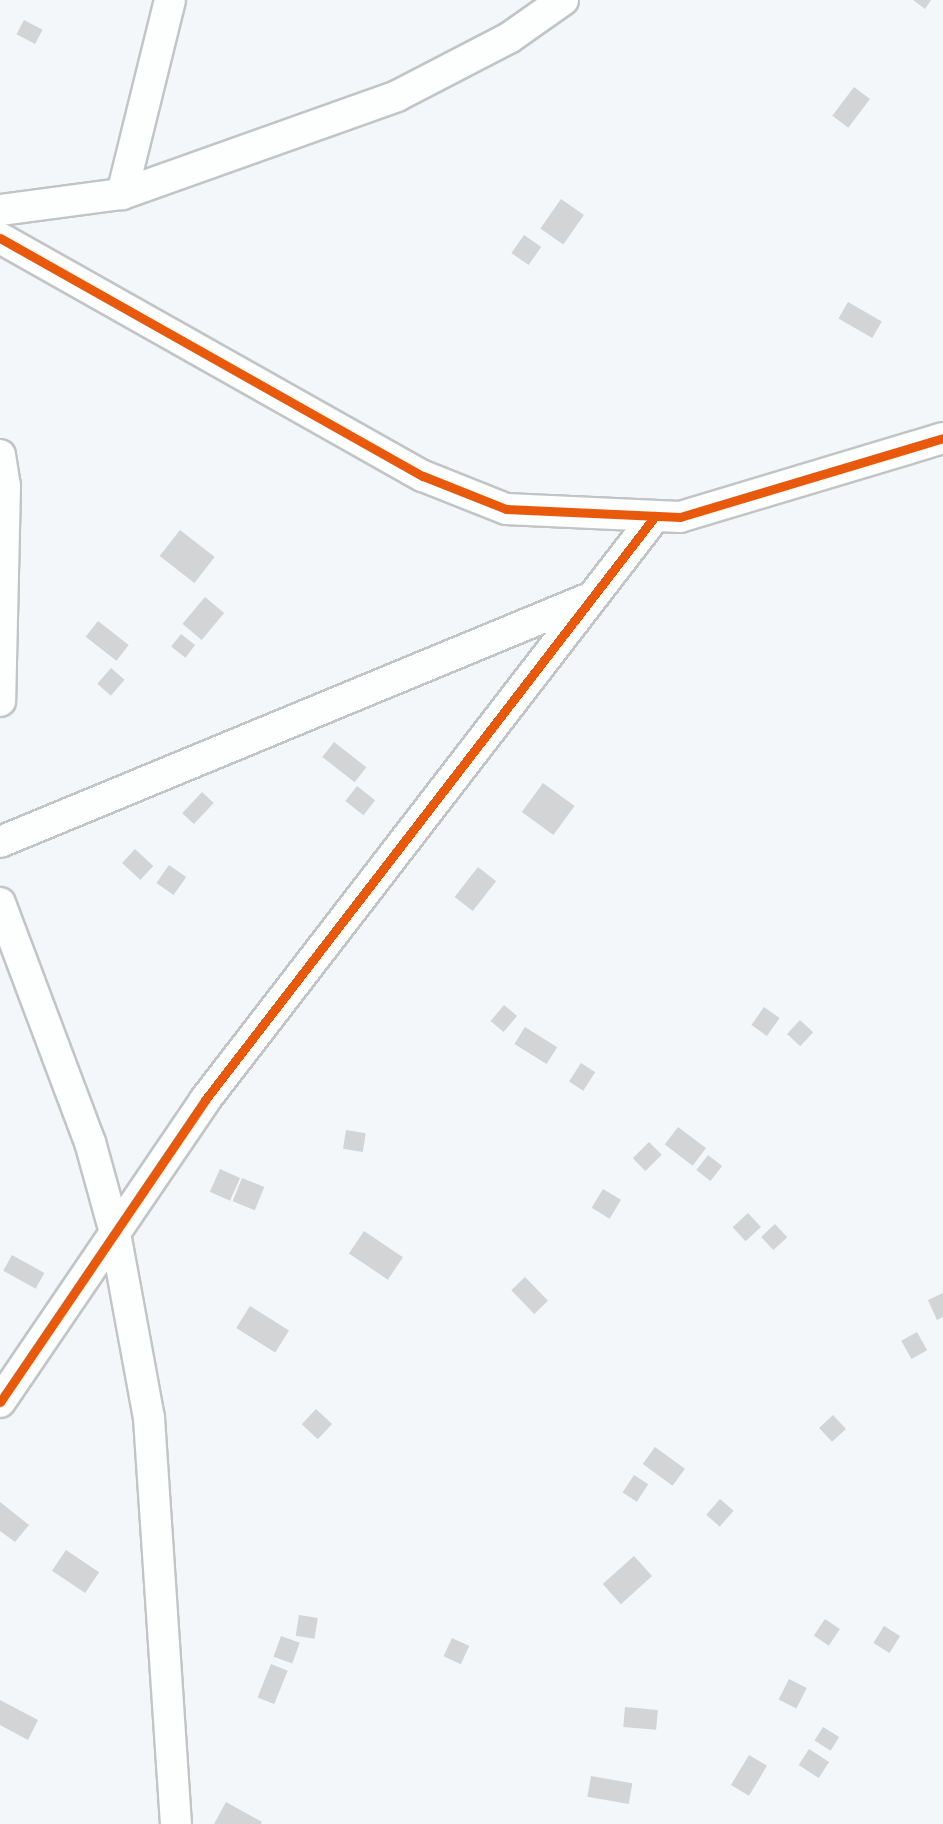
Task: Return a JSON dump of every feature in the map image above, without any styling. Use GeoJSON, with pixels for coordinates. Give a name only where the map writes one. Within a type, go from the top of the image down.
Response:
{"type":"FeatureCollection","features":[{"type":"Feature","properties":{"kind":"street"},"geometry":{"type":"LineString","coordinates":[[122,194],[170,0]]}},
{"type":"Feature","properties":{"kind":"street"},"geometry":{"type":"LineString","coordinates":[[0,210],[122,194],[397,96],[509,38],[563,0]]}},
{"type":"Feature","properties":{"kind":"street"},"geometry":{"type":"LineString","coordinates":[[0,238],[423,476],[506,509],[680,517],[943,438]]}},
{"type":"Feature","properties":{"kind":"street"},"geometry":{"type":"LineString","coordinates":[[0,454],[5,486],[0,701]]}},
{"type":"Feature","properties":{"kind":"street"},"geometry":{"type":"LineString","coordinates":[[0,1402],[205,1100],[586,599],[655,516]]}},
{"type":"Feature","properties":{"kind":"street"},"geometry":{"type":"LineString","coordinates":[[0,842],[586,599]]}},
{"type":"Feature","properties":{"kind":"street"},"geometry":{"type":"LineString","coordinates":[[0,903],[90,1142],[115,1233],[149,1418],[176,1824]]}},
{"type":"Feature","properties":{"kind":"building"},"geometry":{"type":"Polygon","coordinates":[[[913,0],[931,0],[925,9],[913,0]]]}},
{"type":"Feature","properties":{"kind":"building"},"geometry":{"type":"Polygon","coordinates":[[[24,20],[43,30],[35,44],[16,34],[24,20]]]}},
{"type":"Feature","properties":{"kind":"building"},"geometry":{"type":"Polygon","coordinates":[[[854,87],[870,99],[848,128],[832,116],[854,87]]]}},
{"type":"Feature","properties":{"kind":"building"},"geometry":{"type":"Polygon","coordinates":[[[561,199],[584,215],[563,245],[540,228],[561,199]]]}},
{"type":"Feature","properties":{"kind":"building"},"geometry":{"type":"Polygon","coordinates":[[[524,235],[541,247],[529,265],[511,253],[524,235]]]}},
{"type":"Feature","properties":{"kind":"building"},"geometry":{"type":"Polygon","coordinates":[[[848,302],[882,322],[872,338],[838,318],[848,302]]]}},
{"type":"Feature","properties":{"kind":"building"},"geometry":{"type":"Polygon","coordinates":[[[180,530],[215,557],[194,583],[160,556],[180,530]]]}},
{"type":"Feature","properties":{"kind":"building"},"geometry":{"type":"Polygon","coordinates":[[[205,597],[224,613],[202,640],[183,624],[205,597]]]}},
{"type":"Feature","properties":{"kind":"building"},"geometry":{"type":"Polygon","coordinates":[[[98,621],[129,645],[116,661],[86,637],[98,621]]]}},
{"type":"Feature","properties":{"kind":"building"},"geometry":{"type":"Polygon","coordinates":[[[181,634],[195,645],[185,658],[171,647],[181,634]]]}},
{"type":"Feature","properties":{"kind":"building"},"geometry":{"type":"Polygon","coordinates":[[[111,668],[125,680],[111,696],[97,684],[111,668]]]}},
{"type":"Feature","properties":{"kind":"building"},"geometry":{"type":"Polygon","coordinates":[[[334,742],[366,767],[355,782],[322,757],[334,742]]]}},
{"type":"Feature","properties":{"kind":"building"},"geometry":{"type":"Polygon","coordinates":[[[543,783],[575,806],[553,835],[522,812],[543,783]]]}},
{"type":"Feature","properties":{"kind":"building"},"geometry":{"type":"Polygon","coordinates":[[[357,786],[375,800],[363,815],[345,801],[357,786]]]}},
{"type":"Feature","properties":{"kind":"building"},"geometry":{"type":"Polygon","coordinates":[[[202,792],[214,803],[194,824],[182,813],[202,792]]]}},
{"type":"Feature","properties":{"kind":"building"},"geometry":{"type":"Polygon","coordinates":[[[135,849],[153,866],[140,880],[122,863],[135,849]]]}},
{"type":"Feature","properties":{"kind":"building"},"geometry":{"type":"Polygon","coordinates":[[[169,865],[186,877],[174,895],[156,883],[169,865]]]}},
{"type":"Feature","properties":{"kind":"building"},"geometry":{"type":"Polygon","coordinates":[[[478,867],[496,881],[473,911],[455,897],[478,867]]]}},
{"type":"Feature","properties":{"kind":"building"},"geometry":{"type":"Polygon","coordinates":[[[504,1005],[517,1016],[504,1032],[491,1021],[504,1005]]]}},
{"type":"Feature","properties":{"kind":"building"},"geometry":{"type":"Polygon","coordinates":[[[764,1007],[780,1018],[767,1036],[751,1025],[764,1007]]]}},
{"type":"Feature","properties":{"kind":"building"},"geometry":{"type":"Polygon","coordinates":[[[800,1020],[813,1032],[800,1046],[787,1034],[800,1020]]]}},
{"type":"Feature","properties":{"kind":"building"},"geometry":{"type":"Polygon","coordinates":[[[525,1027],[557,1047],[547,1064],[514,1044],[525,1027]]]}},
{"type":"Feature","properties":{"kind":"building"},"geometry":{"type":"Polygon","coordinates":[[[581,1063],[595,1072],[583,1091],[569,1081],[581,1063]]]}},
{"type":"Feature","properties":{"kind":"building"},"geometry":{"type":"Polygon","coordinates":[[[678,1127],[706,1148],[693,1166],[665,1145],[678,1127]]]}},
{"type":"Feature","properties":{"kind":"building"},"geometry":{"type":"Polygon","coordinates":[[[346,1130],[366,1133],[363,1152],[343,1149],[346,1130]]]}},
{"type":"Feature","properties":{"kind":"building"},"geometry":{"type":"Polygon","coordinates":[[[649,1142],[662,1155],[645,1171],[633,1158],[649,1142]]]}},
{"type":"Feature","properties":{"kind":"building"},"geometry":{"type":"Polygon","coordinates":[[[708,1155],[722,1166],[710,1181],[696,1170],[708,1155]]]}},
{"type":"Feature","properties":{"kind":"building"},"geometry":{"type":"Polygon","coordinates":[[[220,1169],[240,1178],[230,1201],[210,1192],[220,1169]]]}},
{"type":"Feature","properties":{"kind":"building"},"geometry":{"type":"Polygon","coordinates":[[[242,1178],[264,1187],[255,1210],[233,1201],[242,1178]]]}},
{"type":"Feature","properties":{"kind":"building"},"geometry":{"type":"Polygon","coordinates":[[[603,1189],[621,1200],[610,1219],[592,1208],[603,1189]]]}},
{"type":"Feature","properties":{"kind":"building"},"geometry":{"type":"Polygon","coordinates":[[[748,1213],[761,1227],[746,1241],[733,1227],[748,1213]]]}},
{"type":"Feature","properties":{"kind":"building"},"geometry":{"type":"Polygon","coordinates":[[[775,1224],[787,1237],[773,1250],[761,1237],[775,1224]]]}},
{"type":"Feature","properties":{"kind":"building"},"geometry":{"type":"Polygon","coordinates":[[[364,1231],[403,1257],[388,1280],[349,1253],[364,1231]]]}},
{"type":"Feature","properties":{"kind":"building"},"geometry":{"type":"Polygon","coordinates":[[[12,1255],[44,1273],[36,1289],[3,1271],[12,1255]]]}},
{"type":"Feature","properties":{"kind":"building"},"geometry":{"type":"Polygon","coordinates":[[[525,1277],[548,1301],[534,1314],[511,1290],[525,1277]]]}},
{"type":"Feature","properties":{"kind":"building"},"geometry":{"type":"Polygon","coordinates":[[[943,1293],[943,1317],[937,1320],[928,1300],[943,1293]]]}},
{"type":"Feature","properties":{"kind":"building"},"geometry":{"type":"Polygon","coordinates":[[[250,1306],[289,1330],[275,1352],[236,1328],[250,1306]]]}},
{"type":"Feature","properties":{"kind":"building"},"geometry":{"type":"Polygon","coordinates":[[[917,1332],[927,1350],[911,1359],[901,1341],[917,1332]]]}},
{"type":"Feature","properties":{"kind":"building"},"geometry":{"type":"Polygon","coordinates":[[[316,1409],[332,1424],[318,1439],[302,1424],[316,1409]]]}},
{"type":"Feature","properties":{"kind":"building"},"geometry":{"type":"Polygon","coordinates":[[[833,1415],[846,1429],[832,1442],[819,1428],[833,1415]]]}},
{"type":"Feature","properties":{"kind":"building"},"geometry":{"type":"Polygon","coordinates":[[[655,1447],[685,1469],[673,1486],[643,1464],[655,1447]]]}},
{"type":"Feature","properties":{"kind":"building"},"geometry":{"type":"Polygon","coordinates":[[[634,1475],[648,1484],[637,1502],[623,1493],[634,1475]]]}},
{"type":"Feature","properties":{"kind":"building"},"geometry":{"type":"Polygon","coordinates":[[[720,1499],[734,1511],[720,1527],[706,1515],[720,1499]]]}},
{"type":"Feature","properties":{"kind":"building"},"geometry":{"type":"Polygon","coordinates":[[[0,1502],[29,1525],[15,1542],[0,1531],[0,1502]]]}},
{"type":"Feature","properties":{"kind":"building"},"geometry":{"type":"Polygon","coordinates":[[[66,1550],[99,1572],[85,1593],[52,1571],[66,1550]]]}},
{"type":"Feature","properties":{"kind":"building"},"geometry":{"type":"Polygon","coordinates":[[[634,1556],[652,1576],[621,1604],[603,1584],[634,1556]]]}},
{"type":"Feature","properties":{"kind":"building"},"geometry":{"type":"Polygon","coordinates":[[[299,1615],[318,1618],[314,1639],[296,1636],[299,1615]]]}},
{"type":"Feature","properties":{"kind":"building"},"geometry":{"type":"Polygon","coordinates":[[[825,1619],[840,1629],[829,1646],[814,1636],[825,1619]]]}},
{"type":"Feature","properties":{"kind":"building"},"geometry":{"type":"Polygon","coordinates":[[[884,1626],[900,1636],[890,1653],[873,1643],[884,1626]]]}},
{"type":"Feature","properties":{"kind":"building"},"geometry":{"type":"Polygon","coordinates":[[[281,1636],[300,1643],[292,1664],[273,1657],[281,1636]]]}},
{"type":"Feature","properties":{"kind":"building"},"geometry":{"type":"Polygon","coordinates":[[[452,1638],[469,1646],[461,1664],[444,1656],[452,1638]]]}},
{"type":"Feature","properties":{"kind":"building"},"geometry":{"type":"Polygon","coordinates":[[[271,1664],[288,1671],[274,1704],[258,1697],[271,1664]]]}},
{"type":"Feature","properties":{"kind":"building"},"geometry":{"type":"Polygon","coordinates":[[[789,1679],[807,1688],[796,1709],[779,1699],[789,1679]]]}},
{"type":"Feature","properties":{"kind":"building"},"geometry":{"type":"Polygon","coordinates":[[[0,1700],[38,1720],[28,1740],[0,1725],[0,1700]]]}},
{"type":"Feature","properties":{"kind":"building"},"geometry":{"type":"Polygon","coordinates":[[[625,1707],[658,1710],[656,1730],[623,1727],[625,1707]]]}},
{"type":"Feature","properties":{"kind":"building"},"geometry":{"type":"Polygon","coordinates":[[[823,1727],[839,1737],[831,1751],[815,1741],[823,1727]]]}},
{"type":"Feature","properties":{"kind":"building"},"geometry":{"type":"Polygon","coordinates":[[[809,1749],[829,1762],[819,1778],[799,1765],[809,1749]]]}},
{"type":"Feature","properties":{"kind":"building"},"geometry":{"type":"Polygon","coordinates":[[[749,1755],[767,1766],[749,1796],[731,1785],[749,1755]]]}},
{"type":"Feature","properties":{"kind":"building"},"geometry":{"type":"Polygon","coordinates":[[[591,1776],[632,1783],[629,1804],[587,1797],[591,1776]]]}},
{"type":"Feature","properties":{"kind":"building"},"geometry":{"type":"Polygon","coordinates":[[[226,1802],[262,1822],[261,1824],[214,1824],[226,1802]]]}},
{"type":"Feature","properties":{"kind":"cycle path"},"geometry":{"type":"LineString","coordinates":[[0,238],[423,476],[506,509],[680,517],[943,438]]}},
{"type":"Feature","properties":{"kind":"cycle path"},"geometry":{"type":"LineString","coordinates":[[0,1402],[205,1100],[655,516]]}}]}
